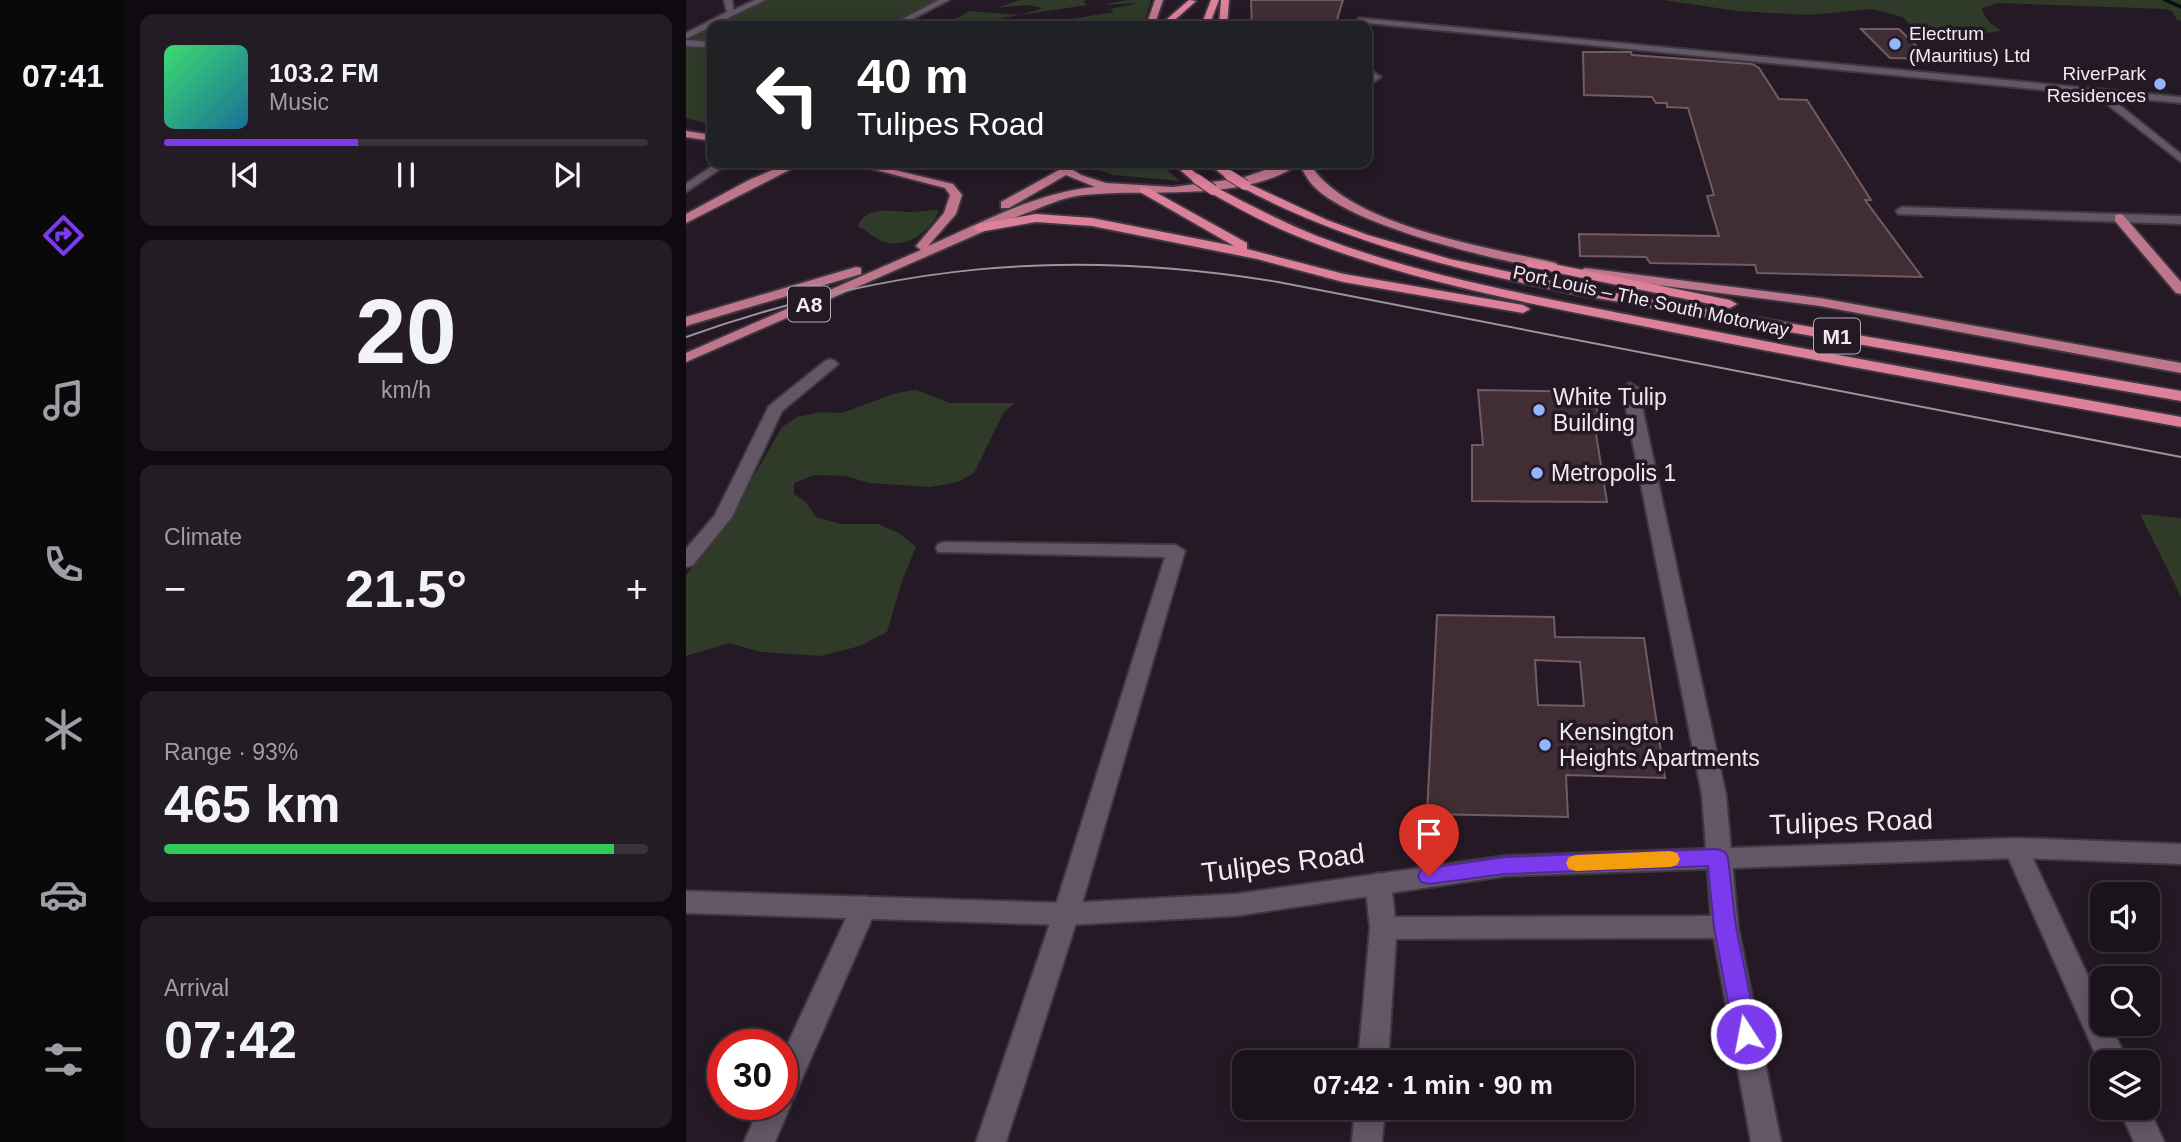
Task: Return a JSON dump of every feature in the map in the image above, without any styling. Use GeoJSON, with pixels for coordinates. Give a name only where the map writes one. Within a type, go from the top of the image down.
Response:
{"type":"FeatureCollection","features":[{"type":"Feature","properties":{"kind":"highway"},"geometry":{"type":"LineString","coordinates":[[1207,21],[1214,0]]}},
{"type":"Feature","properties":{"kind":"highway"},"geometry":{"type":"LineString","coordinates":[[1223,21],[1225,0]]}},
{"type":"Feature","properties":{"kind":"highway"},"geometry":{"type":"LineString","coordinates":[[1169,21],[1192,1]]}},
{"type":"Feature","properties":{"kind":"highway"},"geometry":{"type":"LineString","coordinates":[[1183,21],[1192,1]]}},
{"type":"Feature","properties":{"kind":"highway","name":"Port Louis – The South Motorway"},"geometry":{"type":"LineString","coordinates":[[1183,168],[1213,190],[1276,224],[1398,267],[1451,281],[1814,356],[2181,422]]}},
{"type":"Feature","properties":{"kind":"highway","name":"Port Louis – The South Motorway"},"geometry":{"type":"LineString","coordinates":[[1220,168],[1245,185],[1339,229],[1475,269],[1574,290],[2181,396]]}},
{"type":"Feature","properties":{"kind":"highway"},"geometry":{"type":"LineString","coordinates":[[1144,190],[1259,255]]}},
{"type":"Feature","properties":{"kind":"highway"},"geometry":{"type":"LineString","coordinates":[[979,228],[1036,218],[1092,222],[1259,255],[1292,266],[1356,280],[1703,342],[1814,356]]}},
{"type":"Feature","properties":{"kind":"highway"},"geometry":{"type":"LineString","coordinates":[[1530,263],[2068,370],[2100,382]]}},
{"type":"Feature","properties":{"kind":"main road"},"geometry":{"type":"LineString","coordinates":[[1152,21],[1159,0]]}},
{"type":"Feature","properties":{"kind":"main road"},"geometry":{"type":"LineString","coordinates":[[689,122],[699,126],[692,135]]}},
{"type":"Feature","properties":{"kind":"main road"},"geometry":{"type":"LineString","coordinates":[[686,219],[753,181],[786,168]]}},
{"type":"Feature","properties":{"kind":"main road"},"geometry":{"type":"LineString","coordinates":[[880,168],[949,186],[956,195],[950,214],[927,248]]}},
{"type":"Feature","properties":{"kind":"main road","name":"A8"},"geometry":{"type":"LineString","coordinates":[[686,358],[927,248],[1017,199],[1054,168]]}},
{"type":"Feature","properties":{"kind":"main road","name":"A8"},"geometry":{"type":"LineString","coordinates":[[1064,168],[1098,184],[1144,190],[1189,189],[1243,181],[1283,168]]}},
{"type":"Feature","properties":{"kind":"main road"},"geometry":{"type":"LineString","coordinates":[[1306,168],[1310,176],[1355,207],[1450,244],[1530,263],[1820,302],[2181,368]]}},
{"type":"Feature","properties":{"kind":"main road","name":"A8"},"geometry":{"type":"LineString","coordinates":[[686,322],[838,278],[927,248],[1062,196],[1121,188]]}},
{"type":"Feature","properties":{"kind":"main road"},"geometry":{"type":"LineString","coordinates":[[2119,218],[2181,290]]}},
{"type":"Feature","properties":{"kind":"street"},"geometry":{"type":"LineString","coordinates":[[728,0],[730,13]]}},
{"type":"Feature","properties":{"kind":"street"},"geometry":{"type":"LineString","coordinates":[[715,21],[761,0]]}},
{"type":"Feature","properties":{"kind":"street"},"geometry":{"type":"LineString","coordinates":[[903,21],[945,0]]}},
{"type":"Feature","properties":{"kind":"street"},"geometry":{"type":"LineString","coordinates":[[1359,19],[2181,100]]}},
{"type":"Feature","properties":{"kind":"street"},"geometry":{"type":"LineString","coordinates":[[686,36],[707,25]]}},
{"type":"Feature","properties":{"kind":"street"},"geometry":{"type":"LineString","coordinates":[[686,43],[707,44]]}},
{"type":"Feature","properties":{"kind":"street"},"geometry":{"type":"LineString","coordinates":[[2099,93],[2181,159]]}},
{"type":"Feature","properties":{"kind":"street"},"geometry":{"type":"LineString","coordinates":[[686,189],[717,168]]}},
{"type":"Feature","properties":{"kind":"street"},"geometry":{"type":"LineString","coordinates":[[1902,211],[2181,220]]}},
{"type":"Feature","properties":{"kind":"street"},"geometry":{"type":"LineString","coordinates":[[686,561],[723,517],[775,409],[830,364]]}},
{"type":"Feature","properties":{"kind":"street"},"geometry":{"type":"LineString","coordinates":[[1630,388],[1714,795],[1717,858],[1725,927],[1766,1142]]}},
{"type":"Feature","properties":{"kind":"street"},"geometry":{"type":"LineString","coordinates":[[945,548],[1176,551],[1066,914],[991,1142]]}},
{"type":"Feature","properties":{"kind":"street"},"geometry":{"type":"LineString","coordinates":[[2016,848],[2108,1050]]}},
{"type":"Feature","properties":{"kind":"street","name":"Tulipes Road"},"geometry":{"type":"LineString","coordinates":[[686,902],[1066,914],[1235,905],[1505,866],[2016,848],[2181,853]]}},
{"type":"Feature","properties":{"kind":"street"},"geometry":{"type":"LineString","coordinates":[[1374,1050],[1384,928],[1378,883]]}},
{"type":"Feature","properties":{"kind":"street"},"geometry":{"type":"LineString","coordinates":[[798,1054],[864,907]]}},
{"type":"Feature","properties":{"kind":"street"},"geometry":{"type":"LineString","coordinates":[[1384,928],[1725,927]]}},
{"type":"Feature","properties":{"kind":"street"},"geometry":{"type":"LineString","coordinates":[[759,1142],[769,1120]]}},
{"type":"Feature","properties":{"kind":"street"},"geometry":{"type":"LineString","coordinates":[[1367,1142],[1369,1120]]}},
{"type":"Feature","properties":{"kind":"street"},"geometry":{"type":"LineString","coordinates":[[2139,1120],[2149,1142]]}},
{"type":"Feature","properties":{"kind":"green space"},"geometry":{"type":"Polygon","coordinates":[[[767,0],[938,0],[897,21],[723,21],[767,0]]]}},
{"type":"Feature","properties":{"kind":"green space"},"geometry":{"type":"Polygon","coordinates":[[[1020,0],[1086,0],[1083,2],[1087,5],[995,19],[998,21],[951,21],[970,11],[1020,15],[1043,8],[1026,5],[997,8],[1020,0]]]}},
{"type":"Feature","properties":{"kind":"green space"},"geometry":{"type":"Polygon","coordinates":[[[1127,0],[1151,0],[1145,21],[1059,21],[1114,12],[1110,9],[1140,3],[1101,5],[1127,0]]]}},
{"type":"Feature","properties":{"kind":"green space"},"geometry":{"type":"Polygon","coordinates":[[[1663,0],[2181,0],[2181,21],[2177,20],[2172,11],[2165,9],[1997,3],[1981,9],[1989,22],[2001,31],[1923,41],[1903,17],[1872,9],[1808,15],[1737,11],[1663,0]]]}},
{"type":"Feature","properties":{"kind":"green space"},"geometry":{"type":"Polygon","coordinates":[[[707,28],[707,42],[687,40],[707,28]]]}},
{"type":"Feature","properties":{"kind":"green space"},"geometry":{"type":"Polygon","coordinates":[[[686,45],[707,46],[707,124],[686,118],[686,45]]]}},
{"type":"Feature","properties":{"kind":"green space"},"geometry":{"type":"Polygon","coordinates":[[[1095,168],[1165,168],[1180,181],[1113,175],[1095,168]]]}},
{"type":"Feature","properties":{"kind":"green space"},"geometry":{"type":"Polygon","coordinates":[[[939,210],[926,230],[897,244],[877,239],[858,227],[865,216],[879,211],[939,210]]]}},
{"type":"Feature","properties":{"kind":"green space"},"geometry":{"type":"Polygon","coordinates":[[[916,390],[950,403],[1015,403],[1004,412],[974,473],[958,482],[930,487],[869,483],[846,476],[815,475],[794,483],[794,494],[806,502],[816,517],[841,524],[878,524],[899,533],[916,547],[902,581],[887,632],[860,646],[821,656],[761,652],[729,643],[686,656],[686,575],[724,528],[782,427],[797,417],[820,412],[842,413],[896,393],[916,390]]]}},
{"type":"Feature","properties":{"kind":"green space"},"geometry":{"type":"Polygon","coordinates":[[[2140,514],[2181,518],[2181,597],[2140,514]]]}},
{"type":"Feature","properties":{"kind":"building"},"geometry":{"type":"Polygon","coordinates":[[[1251,0],[1343,0],[1337,21],[1252,21],[1251,0]]]}},
{"type":"Feature","properties":{"kind":"building","name":"Electrum (Mauritius) Ltd"},"geometry":{"type":"Polygon","coordinates":[[[1861,29],[1899,29],[1930,59],[1890,58],[1861,29]]]}},
{"type":"Feature","properties":{"kind":"building"},"geometry":{"type":"Polygon","coordinates":[[[1583,52],[1631,52],[1632,55],[1752,64],[1759,68],[1779,99],[1807,100],[1871,200],[1865,200],[1922,277],[1757,273],[1755,265],[1650,263],[1646,257],[1580,256],[1579,234],[1719,236],[1707,196],[1714,195],[1688,108],[1667,107],[1667,103],[1656,103],[1652,97],[1584,95],[1583,52]]]}},
{"type":"Feature","properties":{"kind":"building"},"geometry":{"type":"Polygon","coordinates":[[[1478,390],[1593,392],[1601,428],[1595,428],[1607,502],[1472,501],[1472,445],[1483,445],[1478,390]]]}},
{"type":"Feature","properties":{"kind":"building","name":"Kensington Heights Apartments"},"geometry":{"type":"Polygon","coordinates":[[[1437,615],[1554,617],[1555,637],[1644,638],[1665,778],[1566,775],[1568,817],[1427,814],[1437,615]],[[1535,660],[1538,705],[1584,706],[1580,662],[1535,660]]]}},
{"type":"Feature","properties":{"kind":"waterway"},"geometry":{"type":"LineString","coordinates":[[2165,0],[2181,7]]}},
{"type":"Feature","properties":{"kind":"tram line"},"geometry":{"type":"LineString","coordinates":[[686,337],[834,293],[978,269],[1050,265],[1199,271],[1278,282],[2181,457]]}},
{"type":"Feature","properties":{"kind":"slow traffic"},"geometry":{"type":"LineString","coordinates":[[1576,863],[1670,859]]}},
{"type":"Feature","properties":{"kind":"place","name":"Electrum (Mauritius) Ltd"},"geometry":{"type":"Point","coordinates":[1895,44]}},
{"type":"Feature","properties":{"kind":"place","name":"RiverPark Residences"},"geometry":{"type":"Point","coordinates":[2160,84]}},
{"type":"Feature","properties":{"kind":"place","name":"White Tulip Building"},"geometry":{"type":"Point","coordinates":[1539,410]}},
{"type":"Feature","properties":{"kind":"place","name":"Metropolis 1"},"geometry":{"type":"Point","coordinates":[1537,473]}},
{"type":"Feature","properties":{"kind":"place","name":"Kensington Heights Apartments"},"geometry":{"type":"Point","coordinates":[1545,745]}},
{"type":"Feature","properties":{"kind":"route"},"geometry":{"type":"LineString","coordinates":[[1429,876],[1505,866],[1717,858],[1725,927],[1746,1034]]}}]}
